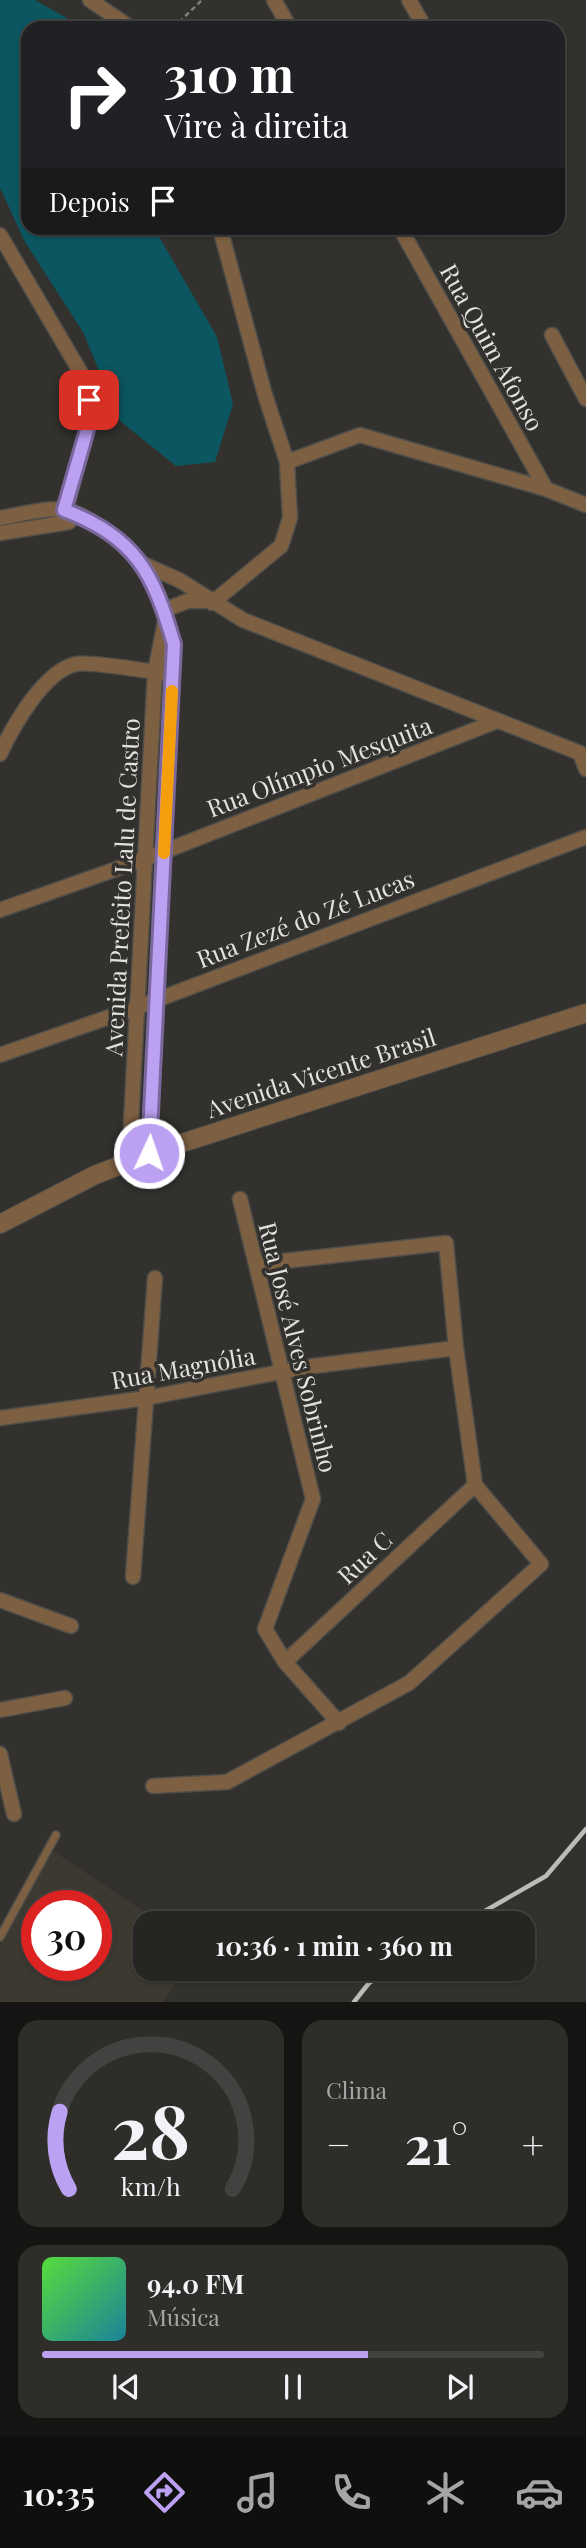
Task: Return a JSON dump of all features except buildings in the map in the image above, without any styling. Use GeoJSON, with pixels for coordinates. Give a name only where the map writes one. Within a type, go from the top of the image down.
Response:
{"type":"FeatureCollection","features":[{"type":"Feature","properties":{"kind":"street"},"geometry":{"type":"LineString","coordinates":[[90,0],[121,21]]}},
{"type":"Feature","properties":{"kind":"street"},"geometry":{"type":"LineString","coordinates":[[274,0],[286,21]]}},
{"type":"Feature","properties":{"kind":"street"},"geometry":{"type":"LineString","coordinates":[[409,0],[421,21]]}},
{"type":"Feature","properties":{"kind":"street"},"geometry":{"type":"LineString","coordinates":[[0,235],[88,385],[91,416],[63,516]]}},
{"type":"Feature","properties":{"kind":"street"},"geometry":{"type":"LineString","coordinates":[[165,612],[188,601],[210,602],[281,546],[290,518],[287,462],[265,395],[222,235]]}},
{"type":"Feature","properties":{"kind":"street","name":"Rua Quim Afonso"},"geometry":{"type":"LineString","coordinates":[[404,235],[546,489]]}},
{"type":"Feature","properties":{"kind":"street"},"geometry":{"type":"LineString","coordinates":[[551,335],[586,399]]}},
{"type":"Feature","properties":{"kind":"street"},"geometry":{"type":"LineString","coordinates":[[287,462],[360,435],[546,489],[586,505]]}},
{"type":"Feature","properties":{"kind":"street","name":"Avenida Prefeito Lalu de Castro"},"geometry":{"type":"LineString","coordinates":[[0,533],[63,516]]}},
{"type":"Feature","properties":{"kind":"street","name":"Avenida Prefeito Lalu de Castro"},"geometry":{"type":"LineString","coordinates":[[0,518],[63,516],[91,520],[125,545],[143,564],[158,590],[174,644],[149,1153]]}},
{"type":"Feature","properties":{"kind":"street"},"geometry":{"type":"LineString","coordinates":[[143,564],[179,580],[210,602],[274,634],[580,753],[586,769]]}},
{"type":"Feature","properties":{"kind":"street","name":"Avenida Prefeito Lalu de Castro"},"geometry":{"type":"LineString","coordinates":[[130,1161],[155,672],[165,612]]}},
{"type":"Feature","properties":{"kind":"street"},"geometry":{"type":"LineString","coordinates":[[0,754],[12,727],[44,684],[76,664],[172,674]]}},
{"type":"Feature","properties":{"kind":"street","name":"Rua Olímpio Mesquita"},"geometry":{"type":"LineString","coordinates":[[0,910],[145,859],[497,720]]}},
{"type":"Feature","properties":{"kind":"street","name":"Rua Zezé do Zé Lucas"},"geometry":{"type":"LineString","coordinates":[[0,1055],[138,1007],[586,837]]}},
{"type":"Feature","properties":{"kind":"street","name":"Avenida Vicente Brasil"},"geometry":{"type":"LineString","coordinates":[[0,1224],[95,1175],[149,1153],[586,1013]]}},
{"type":"Feature","properties":{"kind":"street","name":"Rua José Alves Sobrinho"},"geometry":{"type":"LineString","coordinates":[[240,1199],[313,1499],[265,1629],[285,1662],[339,1723]]}},
{"type":"Feature","properties":{"kind":"street"},"geometry":{"type":"LineString","coordinates":[[153,1786],[227,1782],[409,1683],[541,1564],[475,1485],[456,1348],[446,1243],[257,1264]]}},
{"type":"Feature","properties":{"kind":"street"},"geometry":{"type":"LineString","coordinates":[[133,1577],[155,1278]]}},
{"type":"Feature","properties":{"kind":"street","name":"Rua Magnólia"},"geometry":{"type":"LineString","coordinates":[[0,1418],[146,1398],[284,1373],[456,1348]]}},
{"type":"Feature","properties":{"kind":"street","name":"Rua C"},"geometry":{"type":"LineString","coordinates":[[285,1662],[475,1485]]}},
{"type":"Feature","properties":{"kind":"street"},"geometry":{"type":"LineString","coordinates":[[0,1600],[71,1626]]}},
{"type":"Feature","properties":{"kind":"street"},"geometry":{"type":"LineString","coordinates":[[0,1710],[65,1698]]}},
{"type":"Feature","properties":{"kind":"street"},"geometry":{"type":"LineString","coordinates":[[0,1754],[14,1814]]}},
{"type":"Feature","properties":{"kind":"lane"},"geometry":{"type":"LineString","coordinates":[[0,1937],[56,1835]]}},
{"type":"Feature","properties":{"kind":"path"},"geometry":{"type":"LineString","coordinates":[[180,21],[202,0]]}},
{"type":"Feature","properties":{"kind":"shaded area"},"geometry":{"type":"Polygon","coordinates":[[[50,1849],[112,1890],[29,1890],[50,1849]]]}},
{"type":"Feature","properties":{"kind":"shaded area"},"geometry":{"type":"Polygon","coordinates":[[[112,1890],[143,1911],[133,1911],[133,1981],[178,1981],[163,2002],[0,2002],[0,1945],[21,1905],[21,1981],[112,1981],[112,1890]]]}},
{"type":"Feature","properties":{"kind":"water"},"geometry":{"type":"Polygon","coordinates":[[[0,0],[35,0],[72,21],[21,21],[21,233],[0,188],[0,0]]]}},
{"type":"Feature","properties":{"kind":"water"},"geometry":{"type":"Polygon","coordinates":[[[22,235],[158,235],[217,337],[233,404],[215,462],[176,466],[120,421],[83,332],[22,235]]]}},
{"type":"Feature","properties":{"kind":"railway"},"geometry":{"type":"LineString","coordinates":[[485,1911],[546,1876],[586,1829]]}},
{"type":"Feature","properties":{"kind":"railway"},"geometry":{"type":"LineString","coordinates":[[354,2002],[372,1981]]}},
{"type":"Feature","properties":{"kind":"slow traffic"},"geometry":{"type":"LineString","coordinates":[[164,853],[172,691]]}},
{"type":"Feature","properties":{"kind":"route"},"geometry":{"type":"LineString","coordinates":[[89,400],[91,416],[64,510],[91,520],[125,545],[143,564],[158,590],[174,644],[149,1153]]}}]}
